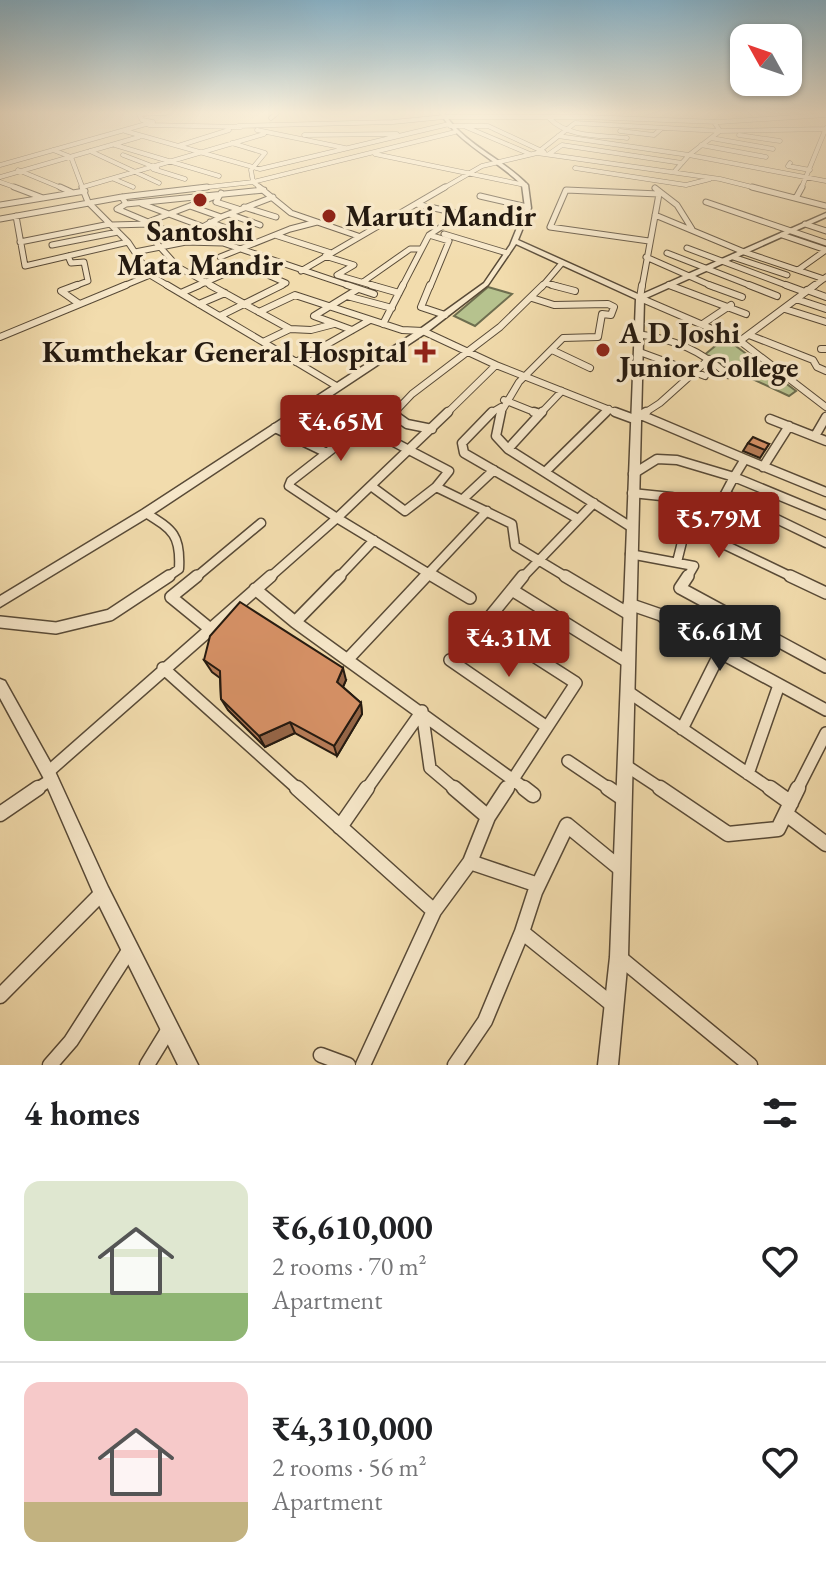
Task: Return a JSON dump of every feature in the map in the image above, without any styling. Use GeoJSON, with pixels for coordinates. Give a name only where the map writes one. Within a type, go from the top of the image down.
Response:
{"type":"FeatureCollection","features":[{"type":"Feature","properties":{"kind":"street"},"geometry":{"type":"LineString","coordinates":[[0,179],[50,163]]}},
{"type":"Feature","properties":{"kind":"street"},"geometry":{"type":"LineString","coordinates":[[73,163],[88,202],[128,242],[150,275],[338,387]]}},
{"type":"Feature","properties":{"kind":"street"},"geometry":{"type":"LineString","coordinates":[[113,163],[159,183]]}},
{"type":"Feature","properties":{"kind":"street"},"geometry":{"type":"LineString","coordinates":[[142,163],[185,179]]}},
{"type":"Feature","properties":{"kind":"street"},"geometry":{"type":"LineString","coordinates":[[0,205],[74,193],[174,163]]}},
{"type":"Feature","properties":{"kind":"street"},"geometry":{"type":"LineString","coordinates":[[178,163],[219,176]]}},
{"type":"Feature","properties":{"kind":"street"},"geometry":{"type":"LineString","coordinates":[[231,163],[252,169],[281,163]]}},
{"type":"Feature","properties":{"kind":"street"},"geometry":{"type":"LineString","coordinates":[[257,163],[252,169],[253,182],[291,213],[358,236]]}},
{"type":"Feature","properties":{"kind":"street"},"geometry":{"type":"LineString","coordinates":[[0,219],[122,197],[253,182],[332,163]]}},
{"type":"Feature","properties":{"kind":"street"},"geometry":{"type":"LineString","coordinates":[[417,163],[525,185]]}},
{"type":"Feature","properties":{"kind":"street"},"geometry":{"type":"LineString","coordinates":[[301,271],[491,163]]}},
{"type":"Feature","properties":{"kind":"street"},"geometry":{"type":"LineString","coordinates":[[0,602],[146,513],[423,331],[486,284],[510,247],[527,207],[525,185],[499,163]]}},
{"type":"Feature","properties":{"kind":"street"},"geometry":{"type":"LineString","coordinates":[[587,163],[577,169],[693,185],[713,178]]}},
{"type":"Feature","properties":{"kind":"street"},"geometry":{"type":"LineString","coordinates":[[613,163],[713,178],[826,206]]}},
{"type":"Feature","properties":{"kind":"street"},"geometry":{"type":"LineString","coordinates":[[674,172],[682,163]]}},
{"type":"Feature","properties":{"kind":"street"},"geometry":{"type":"LineString","coordinates":[[729,163],[826,181]]}},
{"type":"Feature","properties":{"kind":"street"},"geometry":{"type":"LineString","coordinates":[[757,168],[761,163]]}},
{"type":"Feature","properties":{"kind":"street"},"geometry":{"type":"LineString","coordinates":[[790,163],[788,166],[810,170]]}},
{"type":"Feature","properties":{"kind":"street"},"geometry":{"type":"LineString","coordinates":[[796,198],[813,163]]}},
{"type":"Feature","properties":{"kind":"street"},"geometry":{"type":"LineString","coordinates":[[2,165],[74,193]]}},
{"type":"Feature","properties":{"kind":"street"},"geometry":{"type":"LineString","coordinates":[[808,177],[826,172]]}},
{"type":"Feature","properties":{"kind":"street"},"geometry":{"type":"LineString","coordinates":[[0,179],[9,186],[43,198]]}},
{"type":"Feature","properties":{"kind":"street"},"geometry":{"type":"LineString","coordinates":[[114,179],[133,187]]}},
{"type":"Feature","properties":{"kind":"street"},"geometry":{"type":"LineString","coordinates":[[654,180],[652,186],[675,202],[692,229]]}},
{"type":"Feature","properties":{"kind":"street"},"geometry":{"type":"LineString","coordinates":[[0,189],[9,186]]}},
{"type":"Feature","properties":{"kind":"street"},"geometry":{"type":"LineString","coordinates":[[120,210],[117,209],[126,204],[264,190]]}},
{"type":"Feature","properties":{"kind":"street"},"geometry":{"type":"LineString","coordinates":[[608,1065],[619,957],[640,298],[659,194],[611,195],[566,190],[550,227],[649,241]]}},
{"type":"Feature","properties":{"kind":"street"},"geometry":{"type":"LineString","coordinates":[[101,213],[120,210],[148,222],[221,193]]}},
{"type":"Feature","properties":{"kind":"street"},"geometry":{"type":"LineString","coordinates":[[221,193],[216,202],[276,217]]}},
{"type":"Feature","properties":{"kind":"street"},"geometry":{"type":"LineString","coordinates":[[480,196],[527,207]]}},
{"type":"Feature","properties":{"kind":"street"},"geometry":{"type":"LineString","coordinates":[[122,197],[126,204]]}},
{"type":"Feature","properties":{"kind":"street"},"geometry":{"type":"LineString","coordinates":[[20,242],[111,224],[150,224],[184,237],[221,217],[273,197]]}},
{"type":"Feature","properties":{"kind":"street"},"geometry":{"type":"LineString","coordinates":[[167,199],[221,217]]}},
{"type":"Feature","properties":{"kind":"street"},"geometry":{"type":"LineString","coordinates":[[144,202],[141,205],[201,226]]}},
{"type":"Feature","properties":{"kind":"street"},"geometry":{"type":"LineString","coordinates":[[706,202],[826,243]]}},
{"type":"Feature","properties":{"kind":"street"},"geometry":{"type":"LineString","coordinates":[[383,324],[431,233],[461,214],[416,204]]}},
{"type":"Feature","properties":{"kind":"street"},"geometry":{"type":"LineString","coordinates":[[229,214],[260,225]]}},
{"type":"Feature","properties":{"kind":"street"},"geometry":{"type":"LineString","coordinates":[[655,215],[744,252],[824,280]]}},
{"type":"Feature","properties":{"kind":"street"},"geometry":{"type":"LineString","coordinates":[[640,298],[826,215]]}},
{"type":"Feature","properties":{"kind":"street"},"geometry":{"type":"LineString","coordinates":[[16,216],[25,266],[128,242]]}},
{"type":"Feature","properties":{"kind":"street"},"geometry":{"type":"LineString","coordinates":[[210,222],[242,234]]}},
{"type":"Feature","properties":{"kind":"street"},"geometry":{"type":"LineString","coordinates":[[220,257],[317,222]]}},
{"type":"Feature","properties":{"kind":"street"},"geometry":{"type":"LineString","coordinates":[[808,223],[826,228]]}},
{"type":"Feature","properties":{"kind":"street"},"geometry":{"type":"LineString","coordinates":[[191,231],[374,294]]}},
{"type":"Feature","properties":{"kind":"street"},"geometry":{"type":"LineString","coordinates":[[52,245],[118,232]]}},
{"type":"Feature","properties":{"kind":"street"},"geometry":{"type":"LineString","coordinates":[[431,233],[510,247],[562,263],[704,323],[740,341],[826,407]]}},
{"type":"Feature","properties":{"kind":"street"},"geometry":{"type":"LineString","coordinates":[[431,233],[449,241],[421,307],[445,315]]}},
{"type":"Feature","properties":{"kind":"street"},"geometry":{"type":"LineString","coordinates":[[275,235],[354,265],[337,275],[399,293]]}},
{"type":"Feature","properties":{"kind":"street"},"geometry":{"type":"LineString","coordinates":[[782,235],[826,250],[798,270]]}},
{"type":"Feature","properties":{"kind":"street"},"geometry":{"type":"LineString","coordinates":[[152,238],[178,267],[290,329],[311,330],[334,324]]}},
{"type":"Feature","properties":{"kind":"street"},"geometry":{"type":"LineString","coordinates":[[135,252],[186,242],[223,243]]}},
{"type":"Feature","properties":{"kind":"street"},"geometry":{"type":"LineString","coordinates":[[687,248],[826,297]]}},
{"type":"Feature","properties":{"kind":"street"},"geometry":{"type":"LineString","coordinates":[[363,282],[410,249],[420,249]]}},
{"type":"Feature","properties":{"kind":"street"},"geometry":{"type":"LineString","coordinates":[[667,253],[703,270],[777,296]]}},
{"type":"Feature","properties":{"kind":"street"},"geometry":{"type":"LineString","coordinates":[[68,256],[71,263],[84,262],[86,271],[88,281],[61,291],[78,303]]}},
{"type":"Feature","properties":{"kind":"street"},"geometry":{"type":"LineString","coordinates":[[646,257],[687,277],[742,297]]}},
{"type":"Feature","properties":{"kind":"street"},"geometry":{"type":"LineString","coordinates":[[733,257],[787,275]]}},
{"type":"Feature","properties":{"kind":"street"},"geometry":{"type":"LineString","coordinates":[[432,429],[407,424],[393,414],[403,401],[469,352],[532,298],[562,263]]}},
{"type":"Feature","properties":{"kind":"street"},"geometry":{"type":"LineString","coordinates":[[0,337],[78,303],[178,267]]}},
{"type":"Feature","properties":{"kind":"street"},"geometry":{"type":"LineString","coordinates":[[181,293],[238,268]]}},
{"type":"Feature","properties":{"kind":"street"},"geometry":{"type":"LineString","coordinates":[[220,316],[286,283],[270,276]]}},
{"type":"Feature","properties":{"kind":"street"},"geometry":{"type":"LineString","coordinates":[[740,341],[824,280]]}},
{"type":"Feature","properties":{"kind":"street"},"geometry":{"type":"LineString","coordinates":[[545,283],[575,291]]}},
{"type":"Feature","properties":{"kind":"street"},"geometry":{"type":"LineString","coordinates":[[669,285],[746,314]]}},
{"type":"Feature","properties":{"kind":"street"},"geometry":{"type":"LineString","coordinates":[[704,323],[755,288]]}},
{"type":"Feature","properties":{"kind":"street"},"geometry":{"type":"LineString","coordinates":[[263,342],[331,308],[358,289]]}},
{"type":"Feature","properties":{"kind":"street"},"geometry":{"type":"LineString","coordinates":[[199,304],[225,293]]}},
{"type":"Feature","properties":{"kind":"street"},"geometry":{"type":"LineString","coordinates":[[259,312],[295,295],[383,324],[423,331],[526,377],[638,417],[826,492]]}},
{"type":"Feature","properties":{"kind":"street"},"geometry":{"type":"LineString","coordinates":[[347,296],[392,308]]}},
{"type":"Feature","properties":{"kind":"street"},"geometry":{"type":"LineString","coordinates":[[532,298],[554,305],[608,304],[614,307],[611,315],[602,314],[598,337],[563,338],[462,443],[464,453],[578,519]]}},
{"type":"Feature","properties":{"kind":"street"},"geometry":{"type":"LineString","coordinates":[[796,299],[826,309]]}},
{"type":"Feature","properties":{"kind":"street"},"geometry":{"type":"LineString","coordinates":[[785,309],[826,322]]}},
{"type":"Feature","properties":{"kind":"street"},"geometry":{"type":"LineString","coordinates":[[314,316],[352,330]]}},
{"type":"Feature","properties":{"kind":"street"},"geometry":{"type":"LineString","coordinates":[[296,362],[370,320]]}},
{"type":"Feature","properties":{"kind":"street"},"geometry":{"type":"LineString","coordinates":[[638,334],[653,336],[709,359],[728,375]]}},
{"type":"Feature","properties":{"kind":"street"},"geometry":{"type":"LineString","coordinates":[[749,335],[813,360],[817,367],[826,371]]}},
{"type":"Feature","properties":{"kind":"street"},"geometry":{"type":"LineString","coordinates":[[552,350],[590,368]]}},
{"type":"Feature","properties":{"kind":"street"},"geometry":{"type":"LineString","coordinates":[[637,351],[705,376]]}},
{"type":"Feature","properties":{"kind":"street"},"geometry":{"type":"LineString","coordinates":[[638,417],[660,403],[709,359]]}},
{"type":"Feature","properties":{"kind":"street"},"geometry":{"type":"LineString","coordinates":[[0,814],[50,776],[163,668],[337,518],[496,365]]}},
{"type":"Feature","properties":{"kind":"street"},"geometry":{"type":"LineString","coordinates":[[508,449],[562,391]]}},
{"type":"Feature","properties":{"kind":"street"},"geometry":{"type":"LineString","coordinates":[[502,404],[540,414]]}},
{"type":"Feature","properties":{"kind":"street"},"geometry":{"type":"LineString","coordinates":[[502,404],[495,420],[496,436],[508,449],[631,527]]}},
{"type":"Feature","properties":{"kind":"street"},"geometry":{"type":"LineString","coordinates":[[545,472],[609,409]]}},
{"type":"Feature","properties":{"kind":"street"},"geometry":{"type":"LineString","coordinates":[[815,436],[826,417]]}},
{"type":"Feature","properties":{"kind":"street"},"geometry":{"type":"LineString","coordinates":[[770,419],[826,441]]}},
{"type":"Feature","properties":{"kind":"street"},"geometry":{"type":"LineString","coordinates":[[371,486],[405,511],[436,487],[449,471],[363,426],[291,481],[289,486],[470,598]]}},
{"type":"Feature","properties":{"kind":"street"},"geometry":{"type":"LineString","coordinates":[[763,467],[789,426]]}},
{"type":"Feature","properties":{"kind":"street"},"geometry":{"type":"LineString","coordinates":[[275,428],[327,453]]}},
{"type":"Feature","properties":{"kind":"street"},"geometry":{"type":"LineString","coordinates":[[633,474],[657,459],[677,460],[734,477],[826,515]]}},
{"type":"Feature","properties":{"kind":"street"},"geometry":{"type":"LineString","coordinates":[[701,533],[745,459]]}},
{"type":"Feature","properties":{"kind":"street"},"geometry":{"type":"LineString","coordinates":[[463,499],[494,470]]}},
{"type":"Feature","properties":{"kind":"street"},"geometry":{"type":"LineString","coordinates":[[436,487],[512,524],[515,546],[537,559],[629,609],[661,615],[682,632],[826,710]]}},
{"type":"Feature","properties":{"kind":"street"},"geometry":{"type":"LineString","coordinates":[[632,493],[692,501],[714,511]]}},
{"type":"Feature","properties":{"kind":"street"},"geometry":{"type":"LineString","coordinates":[[725,494],[826,543]]}},
{"type":"Feature","properties":{"kind":"street"},"geometry":{"type":"LineString","coordinates":[[671,497],[677,522],[826,593]]}},
{"type":"Feature","properties":{"kind":"street"},"geometry":{"type":"LineString","coordinates":[[363,1065],[434,911],[470,862],[488,817],[576,683],[484,624],[537,559],[594,503]]}},
{"type":"Feature","properties":{"kind":"street"},"geometry":{"type":"LineString","coordinates":[[348,659],[487,511]]}},
{"type":"Feature","properties":{"kind":"street"},"geometry":{"type":"LineString","coordinates":[[0,622],[56,628],[110,615],[179,569],[181,543],[173,531],[146,513]]}},
{"type":"Feature","properties":{"kind":"street"},"geometry":{"type":"LineString","coordinates":[[209,628],[171,597],[261,523]]}},
{"type":"Feature","properties":{"kind":"street"},"geometry":{"type":"LineString","coordinates":[[677,562],[686,526]]}},
{"type":"Feature","properties":{"kind":"street"},"geometry":{"type":"LineString","coordinates":[[295,622],[374,540]]}},
{"type":"Feature","properties":{"kind":"street"},"geometry":{"type":"LineString","coordinates":[[630,554],[694,566],[680,588],[826,667]]}},
{"type":"Feature","properties":{"kind":"street"},"geometry":{"type":"LineString","coordinates":[[255,589],[295,622],[422,711],[533,795]]}},
{"type":"Feature","properties":{"kind":"street"},"geometry":{"type":"LineString","coordinates":[[512,590],[628,662]]}},
{"type":"Feature","properties":{"kind":"street"},"geometry":{"type":"LineString","coordinates":[[682,729],[720,653]]}},
{"type":"Feature","properties":{"kind":"street"},"geometry":{"type":"LineString","coordinates":[[450,660],[547,727]]}},
{"type":"Feature","properties":{"kind":"street"},"geometry":{"type":"LineString","coordinates":[[163,668],[434,911]]}},
{"type":"Feature","properties":{"kind":"street"},"geometry":{"type":"LineString","coordinates":[[0,685],[50,776],[102,893],[188,1065]]}},
{"type":"Feature","properties":{"kind":"street"},"geometry":{"type":"LineString","coordinates":[[748,774],[779,685]]}},
{"type":"Feature","properties":{"kind":"street"},"geometry":{"type":"LineString","coordinates":[[627,691],[748,774],[826,844]]}},
{"type":"Feature","properties":{"kind":"street"},"geometry":{"type":"LineString","coordinates":[[422,711],[430,768],[488,817]]}},
{"type":"Feature","properties":{"kind":"street"},"geometry":{"type":"LineString","coordinates":[[340,827],[422,711]]}},
{"type":"Feature","properties":{"kind":"street"},"geometry":{"type":"LineString","coordinates":[[625,765],[728,834],[778,829],[826,733]]}},
{"type":"Feature","properties":{"kind":"street"},"geometry":{"type":"LineString","coordinates":[[568,761],[624,799]]}},
{"type":"Feature","properties":{"kind":"street"},"geometry":{"type":"LineString","coordinates":[[456,1064],[483,1025],[514,956],[538,885],[567,825],[622,870]]}},
{"type":"Feature","properties":{"kind":"street"},"geometry":{"type":"LineString","coordinates":[[470,862],[538,885]]}},
{"type":"Feature","properties":{"kind":"street"},"geometry":{"type":"LineString","coordinates":[[0,996],[102,893]]}},
{"type":"Feature","properties":{"kind":"street"},"geometry":{"type":"LineString","coordinates":[[522,932],[614,1006]]}},
{"type":"Feature","properties":{"kind":"street"},"geometry":{"type":"LineString","coordinates":[[50,1065],[71,1041],[130,949]]}},
{"type":"Feature","properties":{"kind":"street"},"geometry":{"type":"LineString","coordinates":[[619,957],[750,1065]]}},
{"type":"Feature","properties":{"kind":"street"},"geometry":{"type":"LineString","coordinates":[[147,1065],[169,1029]]}},
{"type":"Feature","properties":{"kind":"street"},"geometry":{"type":"LineString","coordinates":[[321,1055],[348,1065]]}},
{"type":"Feature","properties":{"kind":"green space"},"geometry":{"type":"Polygon","coordinates":[[[488,287],[512,294],[475,326],[454,316],[488,287]]]}},
{"type":"Feature","properties":{"kind":"green space"},"geometry":{"type":"Polygon","coordinates":[[[725,338],[796,391],[789,396],[703,356],[725,338]]]}},
{"type":"Feature","properties":{"kind":"building"},"geometry":{"type":"Polygon","coordinates":[[[753,437],[769,444],[765,450],[748,443],[753,437]]]}},
{"type":"Feature","properties":{"kind":"building"},"geometry":{"type":"Polygon","coordinates":[[[240,602],[343,668],[337,682],[361,703],[334,746],[290,722],[259,736],[221,699],[220,671],[204,660],[210,636],[240,602]]]}},
{"type":"Feature","properties":{"kind":"place","name":"Santoshi Mata Mandir"},"geometry":{"type":"Point","coordinates":[200,200]}},
{"type":"Feature","properties":{"kind":"place","name":"Maruti Mandir"},"geometry":{"type":"Point","coordinates":[329,216]}},
{"type":"Feature","properties":{"kind":"place","name":"A D Joshi Junior College"},"geometry":{"type":"Point","coordinates":[603,350]}},
{"type":"Feature","properties":{"kind":"place","name":"Kumthekar General Hospital"},"geometry":{"type":"Point","coordinates":[425,352]}}]}
